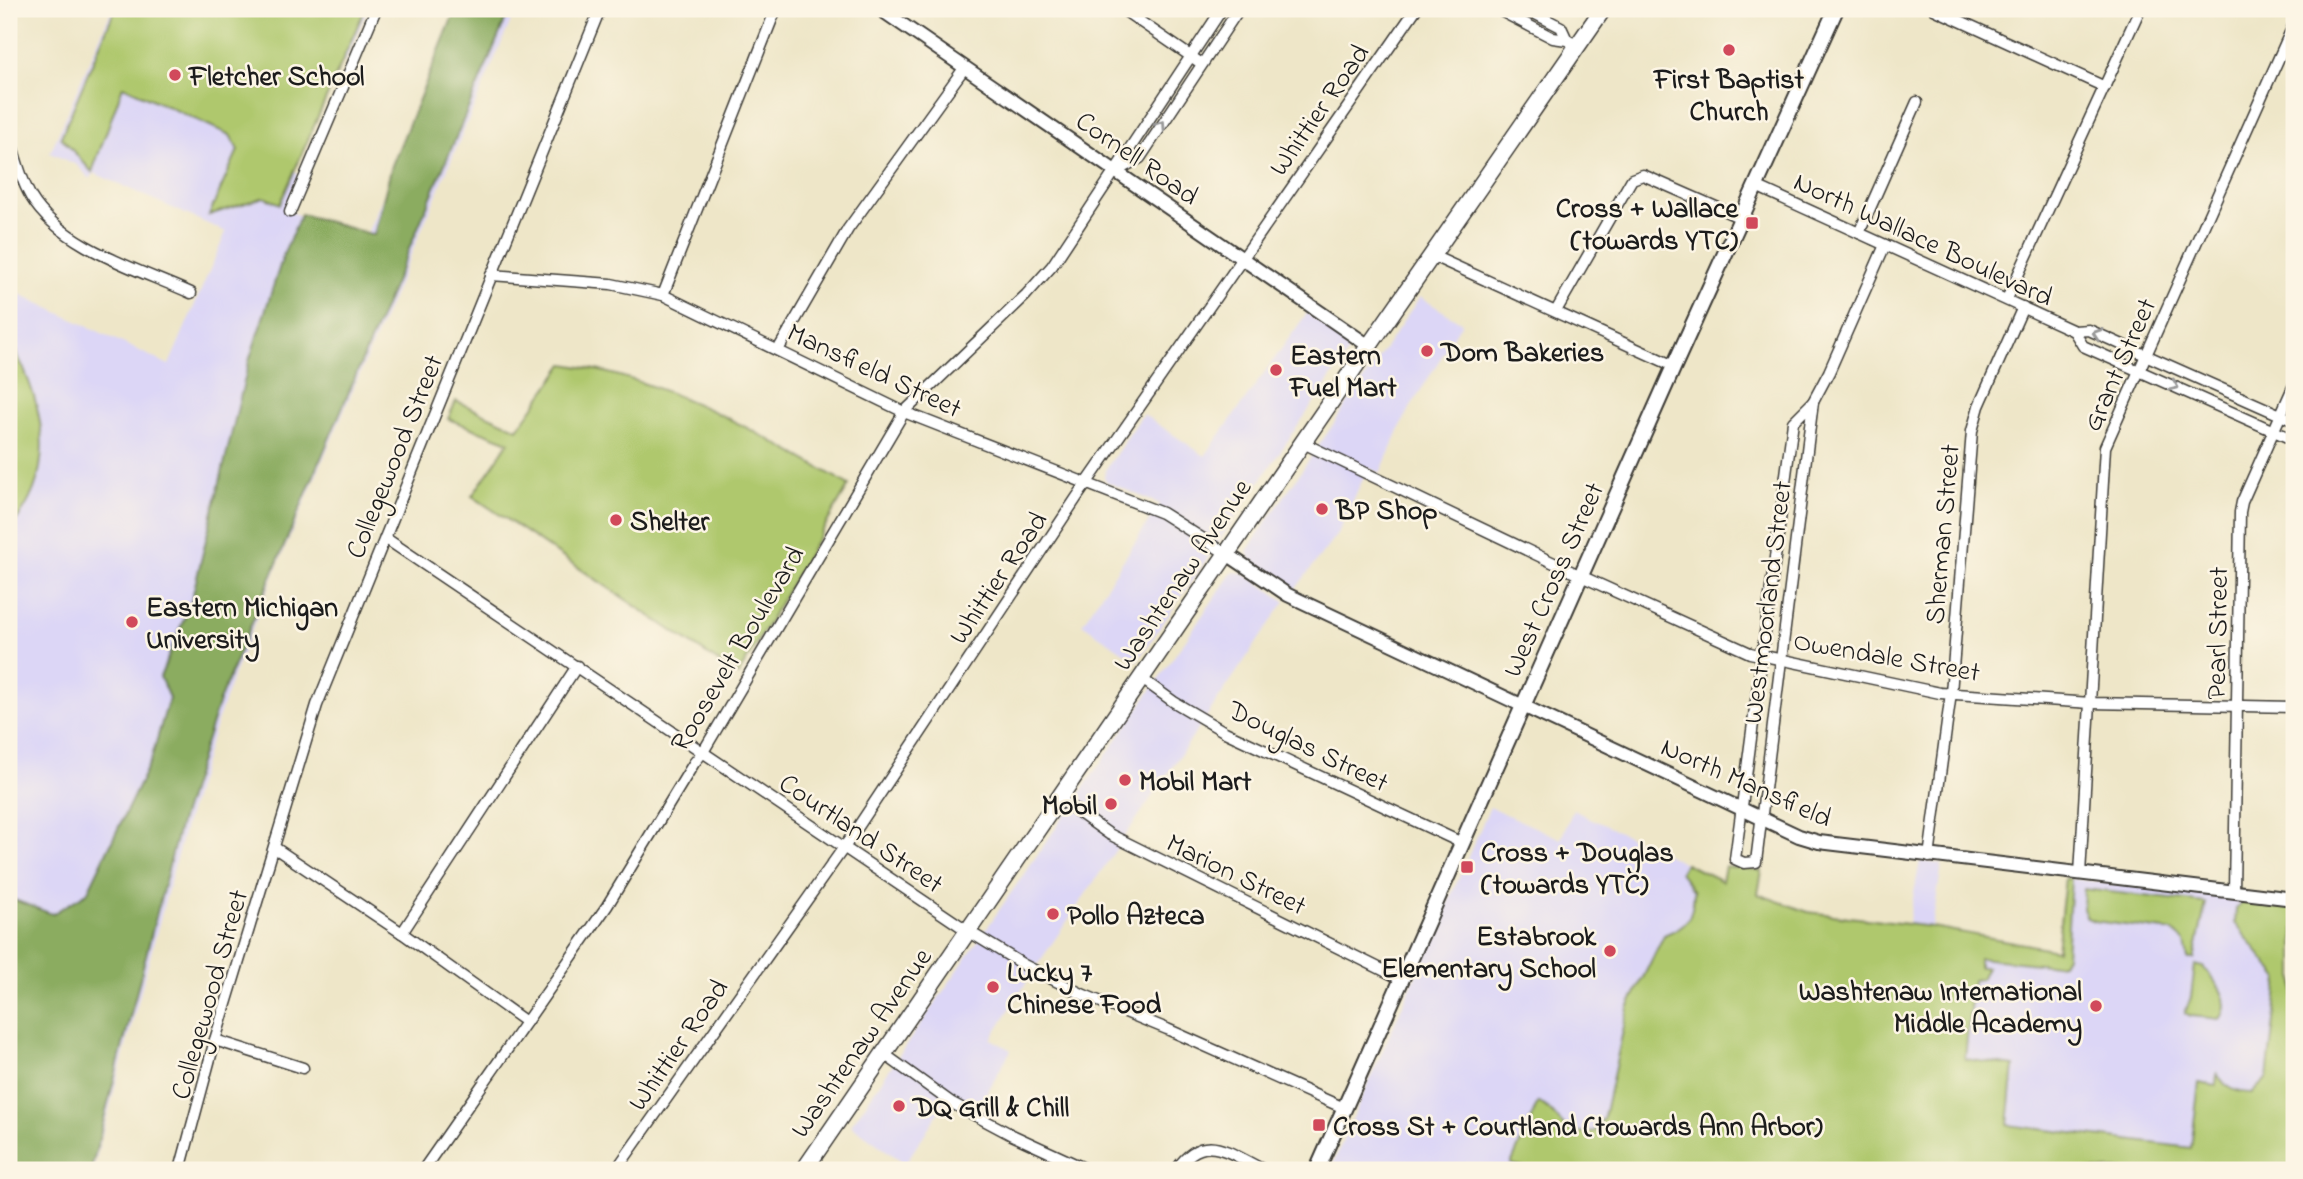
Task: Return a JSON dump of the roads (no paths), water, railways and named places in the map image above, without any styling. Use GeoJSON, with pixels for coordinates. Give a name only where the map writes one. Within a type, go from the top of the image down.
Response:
{"type":"FeatureCollection","features":[{"type":"Feature","properties":{"kind":"main road","name":"Washtenaw Avenue"},"geometry":{"type":"LineString","coordinates":[[804,1170],[1368,346],[1433,256],[1572,43],[1603,9]]}},
{"type":"Feature","properties":{"kind":"main road","name":"West Cross Street"},"geometry":{"type":"LineString","coordinates":[[1317,1170],[1674,366],[1836,9]]}},
{"type":"Feature","properties":{"kind":"street"},"geometry":{"type":"LineString","coordinates":[[290,212],[376,9]]}},
{"type":"Feature","properties":{"kind":"street","name":"Collegewood Street"},"geometry":{"type":"LineString","coordinates":[[180,1170],[215,1040],[317,705],[600,9]]}},
{"type":"Feature","properties":{"kind":"street"},"geometry":{"type":"LineString","coordinates":[[663,295],[776,9]]}},
{"type":"Feature","properties":{"kind":"street","name":"Cornell Road"},"geometry":{"type":"LineString","coordinates":[[880,9],[1368,346]]}},
{"type":"Feature","properties":{"kind":"street"},"geometry":{"type":"LineString","coordinates":[[1122,9],[1202,64]]}},
{"type":"Feature","properties":{"kind":"street","name":"Roosevelt Boulevard"},"geometry":{"type":"LineString","coordinates":[[423,1170],[607,906],[694,762],[703,752],[904,412],[1026,295],[1052,266],[1222,9]]}},
{"type":"Feature","properties":{"kind":"street","name":"Roosevelt Boulevard"},"geometry":{"type":"LineString","coordinates":[[1115,172],[1140,158],[1239,9]]}},
{"type":"Feature","properties":{"kind":"street","name":"Whittier Road"},"geometry":{"type":"LineString","coordinates":[[616,1170],[844,848],[1087,483],[1416,9]]}},
{"type":"Feature","properties":{"kind":"street"},"geometry":{"type":"LineString","coordinates":[[1497,9],[1553,38],[1572,43]]}},
{"type":"Feature","properties":{"kind":"street"},"geometry":{"type":"LineString","coordinates":[[1526,9],[1561,27],[1572,43]]}},
{"type":"Feature","properties":{"kind":"street"},"geometry":{"type":"LineString","coordinates":[[1934,9],[2105,87]]}},
{"type":"Feature","properties":{"kind":"street"},"geometry":{"type":"LineString","coordinates":[[2007,299],[2140,9]]}},
{"type":"Feature","properties":{"kind":"street","name":"Grant Street"},"geometry":{"type":"LineString","coordinates":[[2080,874],[2105,447],[2294,24]]}},
{"type":"Feature","properties":{"kind":"street"},"geometry":{"type":"LineString","coordinates":[[778,350],[848,229],[965,67]]}},
{"type":"Feature","properties":{"kind":"street"},"geometry":{"type":"LineString","coordinates":[[1859,233],[1917,102]]}},
{"type":"Feature","properties":{"kind":"street"},"geometry":{"type":"LineString","coordinates":[[9,135],[31,197],[54,224],[86,247],[191,293]]}},
{"type":"Feature","properties":{"kind":"street"},"geometry":{"type":"LineString","coordinates":[[1556,311],[1632,179],[1643,175],[1741,218]]}},
{"type":"Feature","properties":{"kind":"street","name":"North Wallace Boulevard"},"geometry":{"type":"LineString","coordinates":[[1756,186],[2074,331],[2090,330],[2294,421]]}},
{"type":"Feature","properties":{"kind":"street","name":"Westmoorland Street"},"geometry":{"type":"LineString","coordinates":[[1812,402],[1756,862],[1744,863],[1735,859],[1793,422],[1812,402],[1829,372],[1885,245]]}},
{"type":"Feature","properties":{"kind":"street"},"geometry":{"type":"LineString","coordinates":[[1433,256],[1674,366]]}},
{"type":"Feature","properties":{"kind":"street","name":"Mansfield Street"},"geometry":{"type":"LineString","coordinates":[[491,275],[611,284],[663,295],[904,412],[1170,517],[1227,554]]}},
{"type":"Feature","properties":{"kind":"street","name":"Sherman Street"},"geometry":{"type":"LineString","coordinates":[[1929,857],[1951,693],[1972,431],[1979,406],[2023,307]]}},
{"type":"Feature","properties":{"kind":"street","name":"North Wallace Boulevard"},"geometry":{"type":"LineString","coordinates":[[2074,331],[2083,346],[2294,440]]}},
{"type":"Feature","properties":{"kind":"street","name":"Pearl Street"},"geometry":{"type":"LineString","coordinates":[[2234,892],[2240,512],[2294,385]]}},
{"type":"Feature","properties":{"kind":"street","name":"Owendale Street"},"geometry":{"type":"LineString","coordinates":[[1303,443],[1709,636],[1762,656],[1951,693],[2091,703],[2294,707]]}},
{"type":"Feature","properties":{"kind":"street","name":"Courtland Street"},"geometry":{"type":"LineString","coordinates":[[385,538],[968,932],[1024,965],[1084,995],[1344,1108]]}},
{"type":"Feature","properties":{"kind":"street","name":"North Mansfield"},"geometry":{"type":"LineString","coordinates":[[1227,554],[1288,595],[1762,818],[1819,842],[2294,899]]}},
{"type":"Feature","properties":{"kind":"street"},"geometry":{"type":"LineString","coordinates":[[402,933],[577,666]]}},
{"type":"Feature","properties":{"kind":"street","name":"Douglas Street"},"geometry":{"type":"LineString","coordinates":[[1142,679],[1224,732],[1462,843]]}},
{"type":"Feature","properties":{"kind":"street","name":"Marion Street"},"geometry":{"type":"LineString","coordinates":[[1059,799],[1109,834],[1401,979]]}},
{"type":"Feature","properties":{"kind":"street"},"geometry":{"type":"LineString","coordinates":[[275,848],[402,933],[526,1022]]}},
{"type":"Feature","properties":{"kind":"street"},"geometry":{"type":"LineString","coordinates":[[215,1040],[303,1068]]}},
{"type":"Feature","properties":{"kind":"street"},"geometry":{"type":"LineString","coordinates":[[884,1054],[952,1103],[1012,1135],[1088,1170]]}},
{"type":"Feature","properties":{"kind":"street"},"geometry":{"type":"LineString","coordinates":[[1175,1170],[1192,1151],[1206,1146],[1219,1149],[1264,1170]]}},
{"type":"Feature","properties":{"kind":"place","name":"First Baptist Church"},"geometry":{"type":"Point","coordinates":[1729,50]}},
{"type":"Feature","properties":{"kind":"place","name":"Fletcher School"},"geometry":{"type":"Point","coordinates":[175,75]}},
{"type":"Feature","properties":{"kind":"place","name":"Cross + Wallace (towards YTC)"},"geometry":{"type":"Point","coordinates":[1752,223]}},
{"type":"Feature","properties":{"kind":"place","name":"Dom Bakeries"},"geometry":{"type":"Point","coordinates":[1427,351]}},
{"type":"Feature","properties":{"kind":"place","name":"Eastern Fuel Mart"},"geometry":{"type":"Point","coordinates":[1276,370]}},
{"type":"Feature","properties":{"kind":"place","name":"BP Shop"},"geometry":{"type":"Point","coordinates":[1322,509]}},
{"type":"Feature","properties":{"kind":"place","name":"Shelter"},"geometry":{"type":"Point","coordinates":[616,520]}},
{"type":"Feature","properties":{"kind":"place","name":"Eastern Michigan University"},"geometry":{"type":"Point","coordinates":[132,622]}},
{"type":"Feature","properties":{"kind":"place","name":"Mobil Mart"},"geometry":{"type":"Point","coordinates":[1125,780]}},
{"type":"Feature","properties":{"kind":"place","name":"Mobil"},"geometry":{"type":"Point","coordinates":[1111,804]}},
{"type":"Feature","properties":{"kind":"place","name":"Cross + Douglas (towards YTC)"},"geometry":{"type":"Point","coordinates":[1467,867]}},
{"type":"Feature","properties":{"kind":"place","name":"Pollo Azteca"},"geometry":{"type":"Point","coordinates":[1053,914]}},
{"type":"Feature","properties":{"kind":"place","name":"Estabrook Elementary School"},"geometry":{"type":"Point","coordinates":[1610,951]}},
{"type":"Feature","properties":{"kind":"place","name":"Lucky 7 Chinese Food"},"geometry":{"type":"Point","coordinates":[993,987]}},
{"type":"Feature","properties":{"kind":"place","name":"Washtenaw International Middle Academy"},"geometry":{"type":"Point","coordinates":[2096,1006]}},
{"type":"Feature","properties":{"kind":"place","name":"DQ Grill & Chill"},"geometry":{"type":"Point","coordinates":[899,1106]}},
{"type":"Feature","properties":{"kind":"place","name":"Cross St + Courtland (towards Ann Arbor)"},"geometry":{"type":"Point","coordinates":[1319,1125]}}]}
